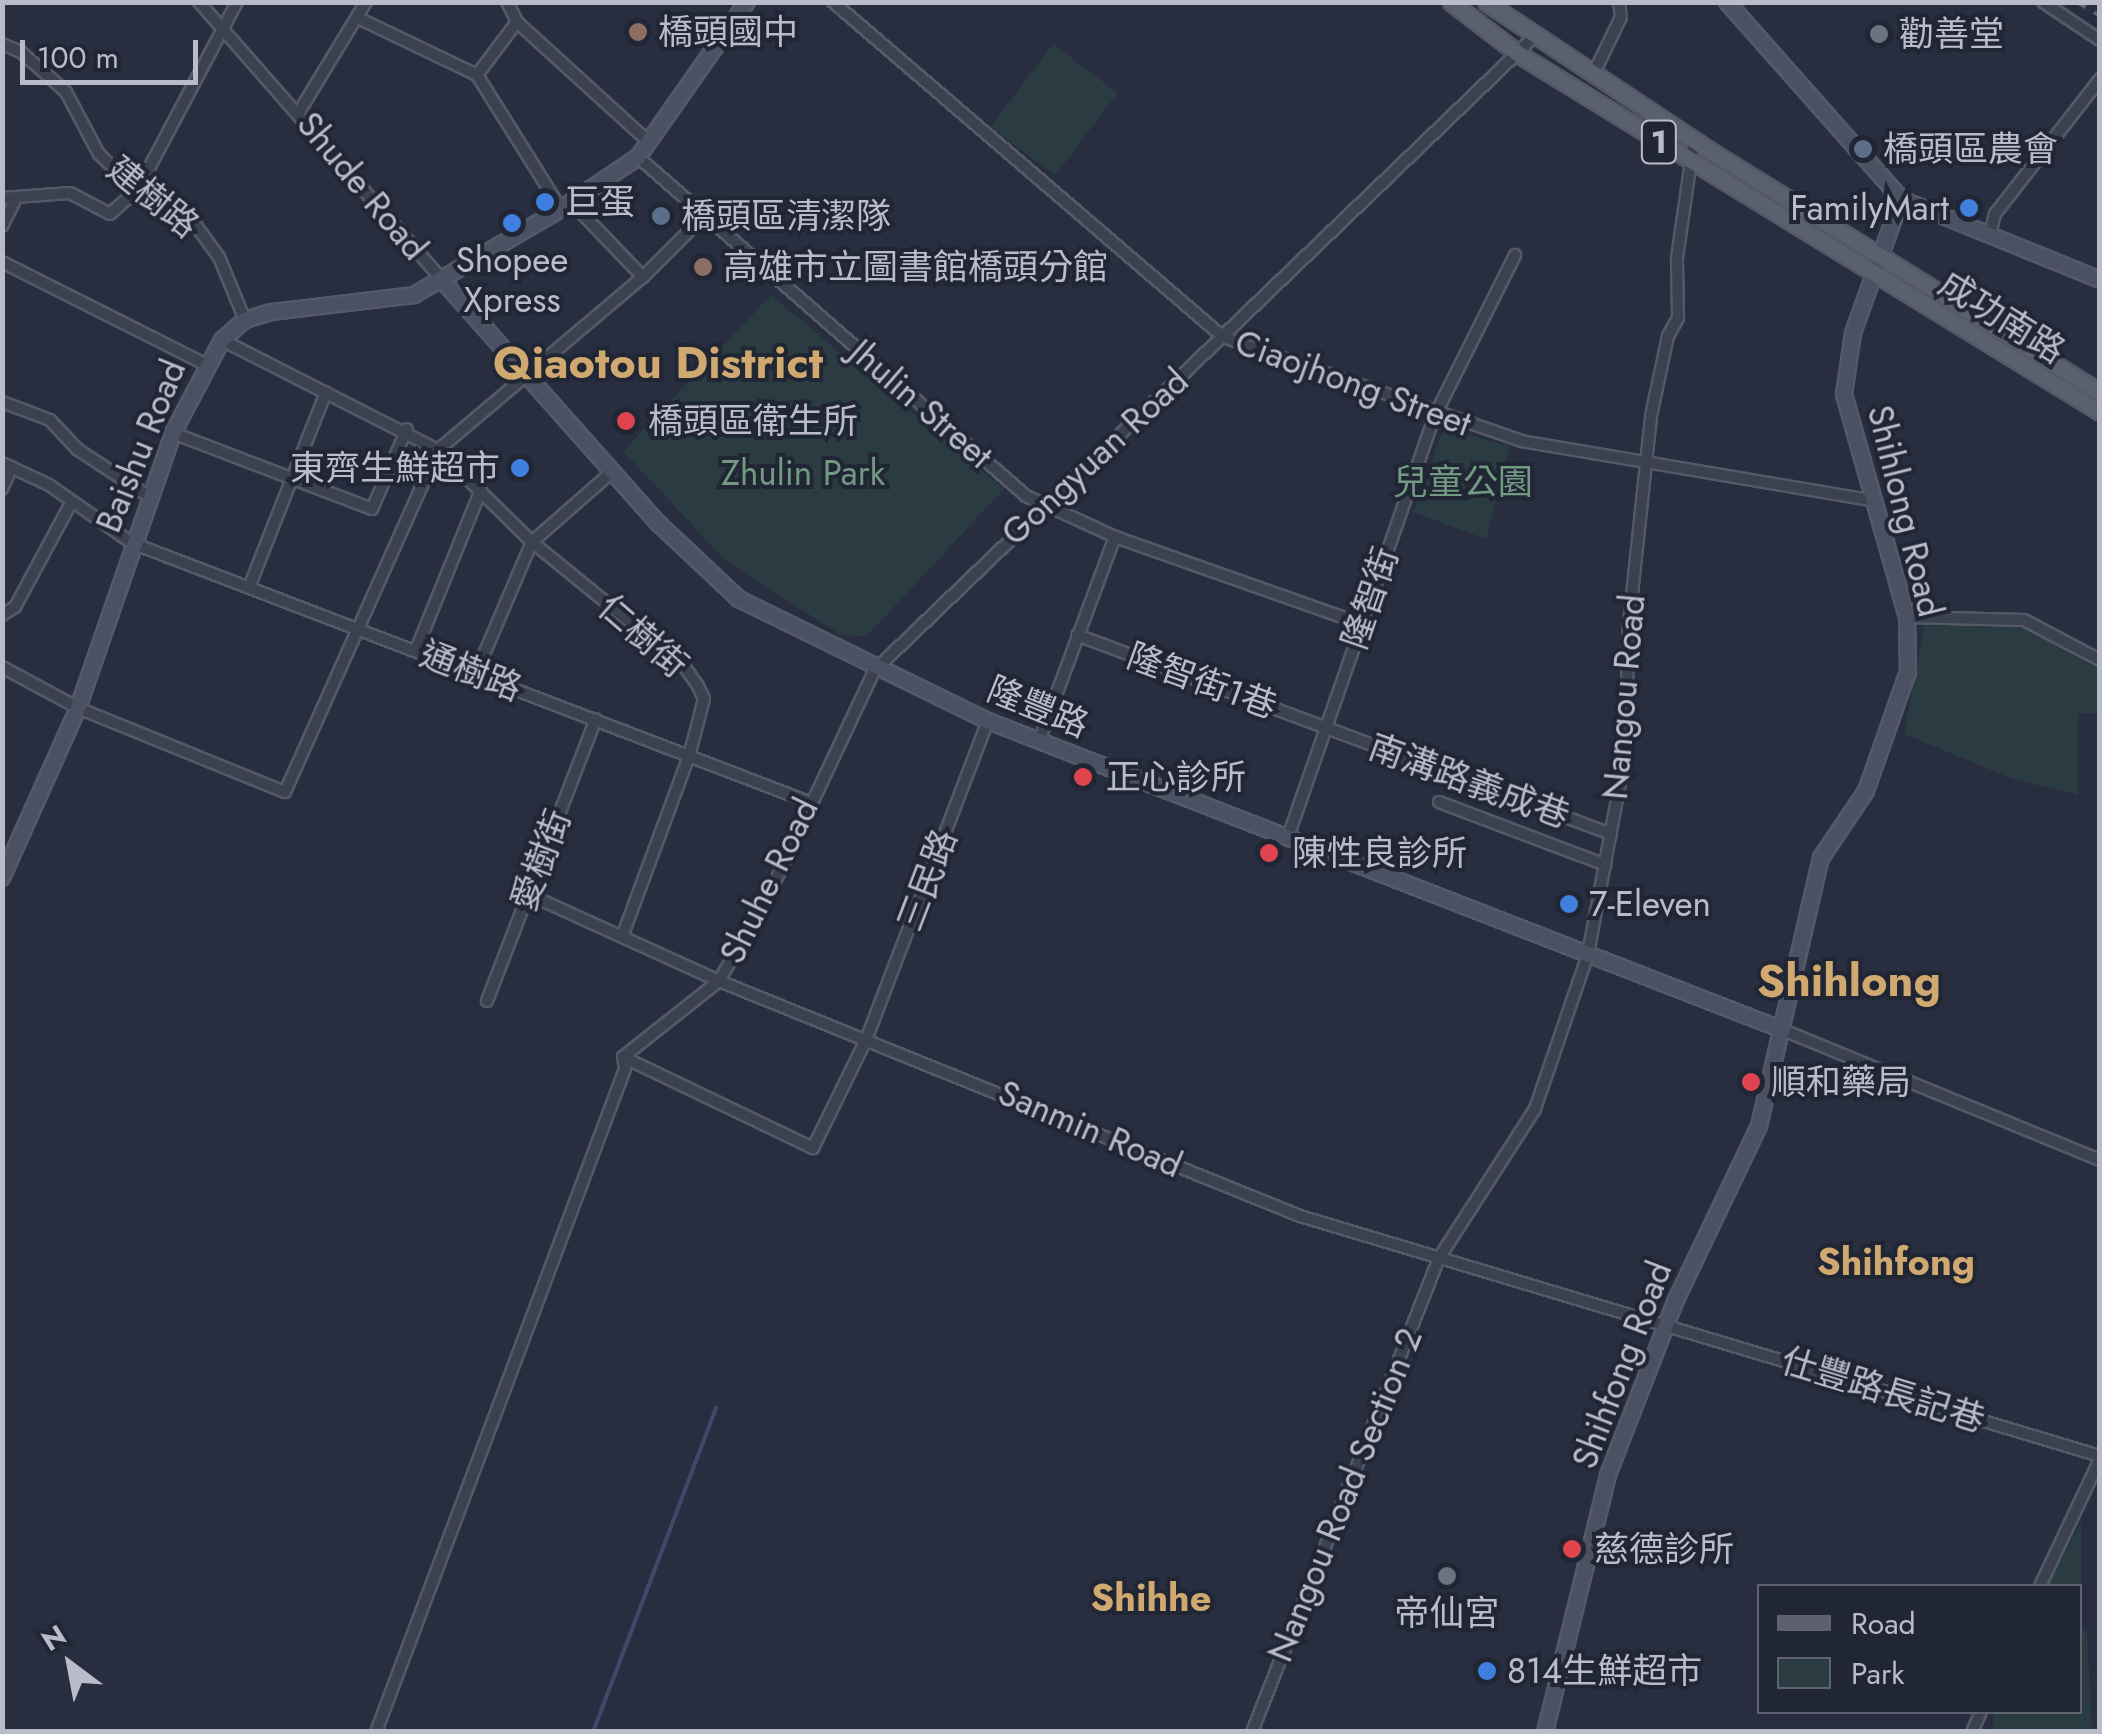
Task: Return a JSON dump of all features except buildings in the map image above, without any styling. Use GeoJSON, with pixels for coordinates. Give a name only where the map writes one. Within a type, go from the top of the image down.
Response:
{"type":"FeatureCollection","features":[{"type":"Feature","properties":{"kind":"main road","name":"1"},"geometry":{"type":"LineString","coordinates":[[1451,2],[1520,55],[1873,274]]}},
{"type":"Feature","properties":{"kind":"main road","name":"1"},"geometry":{"type":"LineString","coordinates":[[1486,2],[1533,38],[1877,256]]}},
{"type":"Feature","properties":{"kind":"main road","name":"成功南路"},"geometry":{"type":"LineString","coordinates":[[1877,256],[2100,392]]}},
{"type":"Feature","properties":{"kind":"main road","name":"成功南路"},"geometry":{"type":"LineString","coordinates":[[1873,274],[2100,412]]}},
{"type":"Feature","properties":{"kind":"street","name":"Shude Road"},"geometry":{"type":"LineString","coordinates":[[199,2],[444,282]]}},
{"type":"Feature","properties":{"kind":"street"},"geometry":{"type":"LineString","coordinates":[[2,226],[8,200],[70,193],[110,214],[138,190],[237,2]]}},
{"type":"Feature","properties":{"kind":"street"},"geometry":{"type":"LineString","coordinates":[[299,112],[366,2]]}},
{"type":"Feature","properties":{"kind":"street"},"geometry":{"type":"LineString","coordinates":[[507,2],[517,22],[650,143]]}},
{"type":"Feature","properties":{"kind":"street"},"geometry":{"type":"LineString","coordinates":[[246,320],[414,296],[444,282],[566,205],[638,157],[747,2]]}},
{"type":"Feature","properties":{"kind":"street","name":"Ciaojhong Street"},"geometry":{"type":"LineString","coordinates":[[833,2],[1223,337],[1435,415],[1552,449],[1870,500]]}},
{"type":"Feature","properties":{"kind":"street"},"geometry":{"type":"LineString","coordinates":[[1593,76],[1621,16],[1619,2]]}},
{"type":"Feature","properties":{"kind":"street"},"geometry":{"type":"LineString","coordinates":[[1727,2],[1901,199],[2100,280]]}},
{"type":"Feature","properties":{"kind":"street"},"geometry":{"type":"LineString","coordinates":[[2044,2],[2100,40]]}},
{"type":"Feature","properties":{"kind":"street"},"geometry":{"type":"LineString","coordinates":[[358,18],[477,75],[566,205],[643,277]]}},
{"type":"Feature","properties":{"kind":"street"},"geometry":{"type":"LineString","coordinates":[[477,75],[517,22]]}},
{"type":"Feature","properties":{"kind":"street","name":"Gongyuan Road"},"geometry":{"type":"LineString","coordinates":[[874,671],[1042,506],[1520,55],[1533,38]]}},
{"type":"Feature","properties":{"kind":"street","name":"建樹路"},"geometry":{"type":"LineString","coordinates":[[2,44],[22,52],[66,92],[99,154],[138,190],[197,227],[219,257],[246,320]]}},
{"type":"Feature","properties":{"kind":"street"},"geometry":{"type":"LineString","coordinates":[[1990,235],[1995,214],[2100,79]]}},
{"type":"Feature","properties":{"kind":"street","name":"Nangou Road"},"geometry":{"type":"LineString","coordinates":[[1439,1258],[1535,1109],[1588,954],[1626,750],[1628,632],[1647,462],[1668,336],[1678,318],[1678,258],[1694,140]]}},
{"type":"Feature","properties":{"kind":"street","name":"Jhulin Street"},"geometry":{"type":"LineString","coordinates":[[638,157],[1042,506],[1115,537],[1359,624]]}},
{"type":"Feature","properties":{"kind":"street","name":"Shihlong Road"},"geometry":{"type":"LineString","coordinates":[[1783,1030],[1821,858],[1866,791],[1890,735],[1908,672],[1907,617],[1870,500],[1844,394],[1877,256],[1901,199]]}},
{"type":"Feature","properties":{"kind":"street"},"geometry":{"type":"LineString","coordinates":[[2,667],[78,708],[285,792],[438,450],[643,277],[704,216]]}},
{"type":"Feature","properties":{"kind":"street","name":"隆智街"},"geometry":{"type":"LineString","coordinates":[[1288,837],[1359,624],[1435,415],[1515,254]]}},
{"type":"Feature","properties":{"kind":"street"},"geometry":{"type":"LineString","coordinates":[[2,262],[205,364]]}},
{"type":"Feature","properties":{"kind":"street","name":"隆豐路"},"geometry":{"type":"LineString","coordinates":[[444,282],[613,470],[739,600],[874,671],[988,721],[1783,1030]]}},
{"type":"Feature","properties":{"kind":"street","name":"Baishu Road"},"geometry":{"type":"LineString","coordinates":[[2,878],[78,708],[148,496],[173,433],[205,364],[222,340],[246,320]]}},
{"type":"Feature","properties":{"kind":"street","name":"仁樹街"},"geometry":{"type":"LineString","coordinates":[[222,340],[407,429],[438,450],[532,542],[684,666],[698,686],[704,700],[689,756],[623,934]]}},
{"type":"Feature","properties":{"kind":"street"},"geometry":{"type":"LineString","coordinates":[[250,586],[326,392]]}},
{"type":"Feature","properties":{"kind":"street"},"geometry":{"type":"LineString","coordinates":[[2,402],[50,420],[77,449],[148,496]]}},
{"type":"Feature","properties":{"kind":"street"},"geometry":{"type":"LineString","coordinates":[[173,433],[372,508],[407,429]]}},
{"type":"Feature","properties":{"kind":"street"},"geometry":{"type":"LineString","coordinates":[[2,489],[8,465]]}},
{"type":"Feature","properties":{"kind":"street","name":"通樹路"},"geometry":{"type":"LineString","coordinates":[[8,465],[72,501],[132,543],[809,802]]}},
{"type":"Feature","properties":{"kind":"street"},"geometry":{"type":"LineString","coordinates":[[476,672],[532,542],[613,470]]}},
{"type":"Feature","properties":{"kind":"street"},"geometry":{"type":"LineString","coordinates":[[416,650],[481,490]]}},
{"type":"Feature","properties":{"kind":"street"},"geometry":{"type":"LineString","coordinates":[[2,615],[15,607],[72,501]]}},
{"type":"Feature","properties":{"kind":"street"},"geometry":{"type":"LineString","coordinates":[[1040,740],[1115,537]]}},
{"type":"Feature","properties":{"kind":"street"},"geometry":{"type":"LineString","coordinates":[[1907,617],[2024,620],[2100,660]]}},
{"type":"Feature","properties":{"kind":"street","name":"隆智街1巷"},"geometry":{"type":"LineString","coordinates":[[1077,635],[1327,728]]}},
{"type":"Feature","properties":{"kind":"street","name":"Shuhe Road"},"geometry":{"type":"LineString","coordinates":[[622,1057],[719,982],[773,886],[809,802],[874,671]]}},
{"type":"Feature","properties":{"kind":"street","name":"愛樹街"},"geometry":{"type":"LineString","coordinates":[[487,1001],[596,719]]}},
{"type":"Feature","properties":{"kind":"street","name":"三民路"},"geometry":{"type":"LineString","coordinates":[[622,1057],[813,1148],[866,1040],[988,721]]}},
{"type":"Feature","properties":{"kind":"street","name":"南溝路義成巷"},"geometry":{"type":"LineString","coordinates":[[1327,728],[1612,834]]}},
{"type":"Feature","properties":{"kind":"street"},"geometry":{"type":"LineString","coordinates":[[1439,802],[1606,864]]}},
{"type":"Feature","properties":{"kind":"street","name":"Sanmin Road"},"geometry":{"type":"LineString","coordinates":[[528,894],[623,934],[719,982],[1300,1216],[1667,1324]]}},
{"type":"Feature","properties":{"kind":"street"},"geometry":{"type":"LineString","coordinates":[[1783,1030],[2100,1160]]}},
{"type":"Feature","properties":{"kind":"street","name":"Shihfong Road"},"geometry":{"type":"LineString","coordinates":[[1545,1732],[1608,1475],[1667,1324],[1759,1126],[1783,1030]]}},
{"type":"Feature","properties":{"kind":"street"},"geometry":{"type":"LineString","coordinates":[[376,1732],[626,1069],[622,1057]]}},
{"type":"Feature","properties":{"kind":"street","name":"Nangou Road Section 2"},"geometry":{"type":"LineString","coordinates":[[1252,1732],[1439,1258]]}},
{"type":"Feature","properties":{"kind":"street","name":"仕豐路長記巷"},"geometry":{"type":"LineString","coordinates":[[1667,1324],[2100,1458]]}},
{"type":"Feature","properties":{"kind":"street"},"geometry":{"type":"LineString","coordinates":[[2041,1584],[2100,1458]]}},
{"type":"Feature","properties":{"kind":"green space"},"geometry":{"type":"Polygon","coordinates":[[[1053,44],[1118,93],[1055,176],[990,127],[1053,44]]]}},
{"type":"Feature","properties":{"kind":"green space","name":"Zhulin Park"},"geometry":{"type":"Polygon","coordinates":[[[771,295],[1004,489],[866,637],[839,634],[723,558],[623,451],[771,295]]]}},
{"type":"Feature","properties":{"kind":"green space","name":"兒童公園"},"geometry":{"type":"Polygon","coordinates":[[[1444,428],[1510,446],[1486,539],[1413,512],[1444,428]]]}},
{"type":"Feature","properties":{"kind":"green space"},"geometry":{"type":"Polygon","coordinates":[[[2019,624],[2099,670],[2099,713],[2078,713],[2078,795],[2013,779],[1904,734],[1924,626],[2019,624]]]}},
{"type":"Feature","properties":{"kind":"green space"},"geometry":{"type":"Polygon","coordinates":[[[2081,1522],[2081,1584],[2049,1584],[2081,1522]]]}},
{"type":"Feature","properties":{"kind":"green space"},"geometry":{"type":"Polygon","coordinates":[[[2082,1630],[2087,1632],[2092,1731],[1994,1731],[1993,1714],[2082,1714],[2082,1630]]]}},
{"type":"Feature","properties":{"kind":"waterway"},"geometry":{"type":"LineString","coordinates":[[593,1732],[716,1408]]}},
{"type":"Feature","properties":{"kind":"railway"},"geometry":{"type":"LineString","coordinates":[[2077,2],[2100,16]]}},
{"type":"Feature","properties":{"kind":"place","name":"橋頭國中"},"geometry":{"type":"Point","coordinates":[638,32]}},
{"type":"Feature","properties":{"kind":"place","name":"勸善堂"},"geometry":{"type":"Point","coordinates":[1879,34]}},
{"type":"Feature","properties":{"kind":"place","name":"橋頭區農會"},"geometry":{"type":"Point","coordinates":[1863,149]}},
{"type":"Feature","properties":{"kind":"place","name":"巨蛋"},"geometry":{"type":"Point","coordinates":[545,202]}},
{"type":"Feature","properties":{"kind":"place","name":"FamilyMart"},"geometry":{"type":"Point","coordinates":[1969,208]}},
{"type":"Feature","properties":{"kind":"place","name":"橋頭區清潔隊"},"geometry":{"type":"Point","coordinates":[661,216]}},
{"type":"Feature","properties":{"kind":"place","name":"Shopee Xpress"},"geometry":{"type":"Point","coordinates":[512,223]}},
{"type":"Feature","properties":{"kind":"place","name":"高雄市立圖書館橋頭分館"},"geometry":{"type":"Point","coordinates":[703,267]}},
{"type":"Feature","properties":{"kind":"place","name":"橋頭區衛生所"},"geometry":{"type":"Point","coordinates":[626,421]}},
{"type":"Feature","properties":{"kind":"place","name":"東齊生鮮超市"},"geometry":{"type":"Point","coordinates":[520,468]}},
{"type":"Feature","properties":{"kind":"place","name":"正心診所"},"geometry":{"type":"Point","coordinates":[1083,777]}},
{"type":"Feature","properties":{"kind":"place","name":"陳性良診所"},"geometry":{"type":"Point","coordinates":[1269,853]}},
{"type":"Feature","properties":{"kind":"place","name":"7-Eleven"},"geometry":{"type":"Point","coordinates":[1569,904]}},
{"type":"Feature","properties":{"kind":"place","name":"順和藥局"},"geometry":{"type":"Point","coordinates":[1751,1082]}},
{"type":"Feature","properties":{"kind":"place","name":"慈德診所"},"geometry":{"type":"Point","coordinates":[1572,1549]}},
{"type":"Feature","properties":{"kind":"place","name":"帝仙宮"},"geometry":{"type":"Point","coordinates":[1447,1576]}},
{"type":"Feature","properties":{"kind":"place","name":"814生鮮超市"},"geometry":{"type":"Point","coordinates":[1487,1671]}},
{"type":"Feature","properties":{"kind":"district","name":"Qiaotou District"},"geometry":{"type":"Point","coordinates":[658,363]}},
{"type":"Feature","properties":{"kind":"district","name":"Shihlong"},"geometry":{"type":"Point","coordinates":[1849,981]}},
{"type":"Feature","properties":{"kind":"district","name":"Shihfong"},"geometry":{"type":"Point","coordinates":[1896,1262]}},
{"type":"Feature","properties":{"kind":"district","name":"Shihhe"},"geometry":{"type":"Point","coordinates":[1151,1598]}}]}
